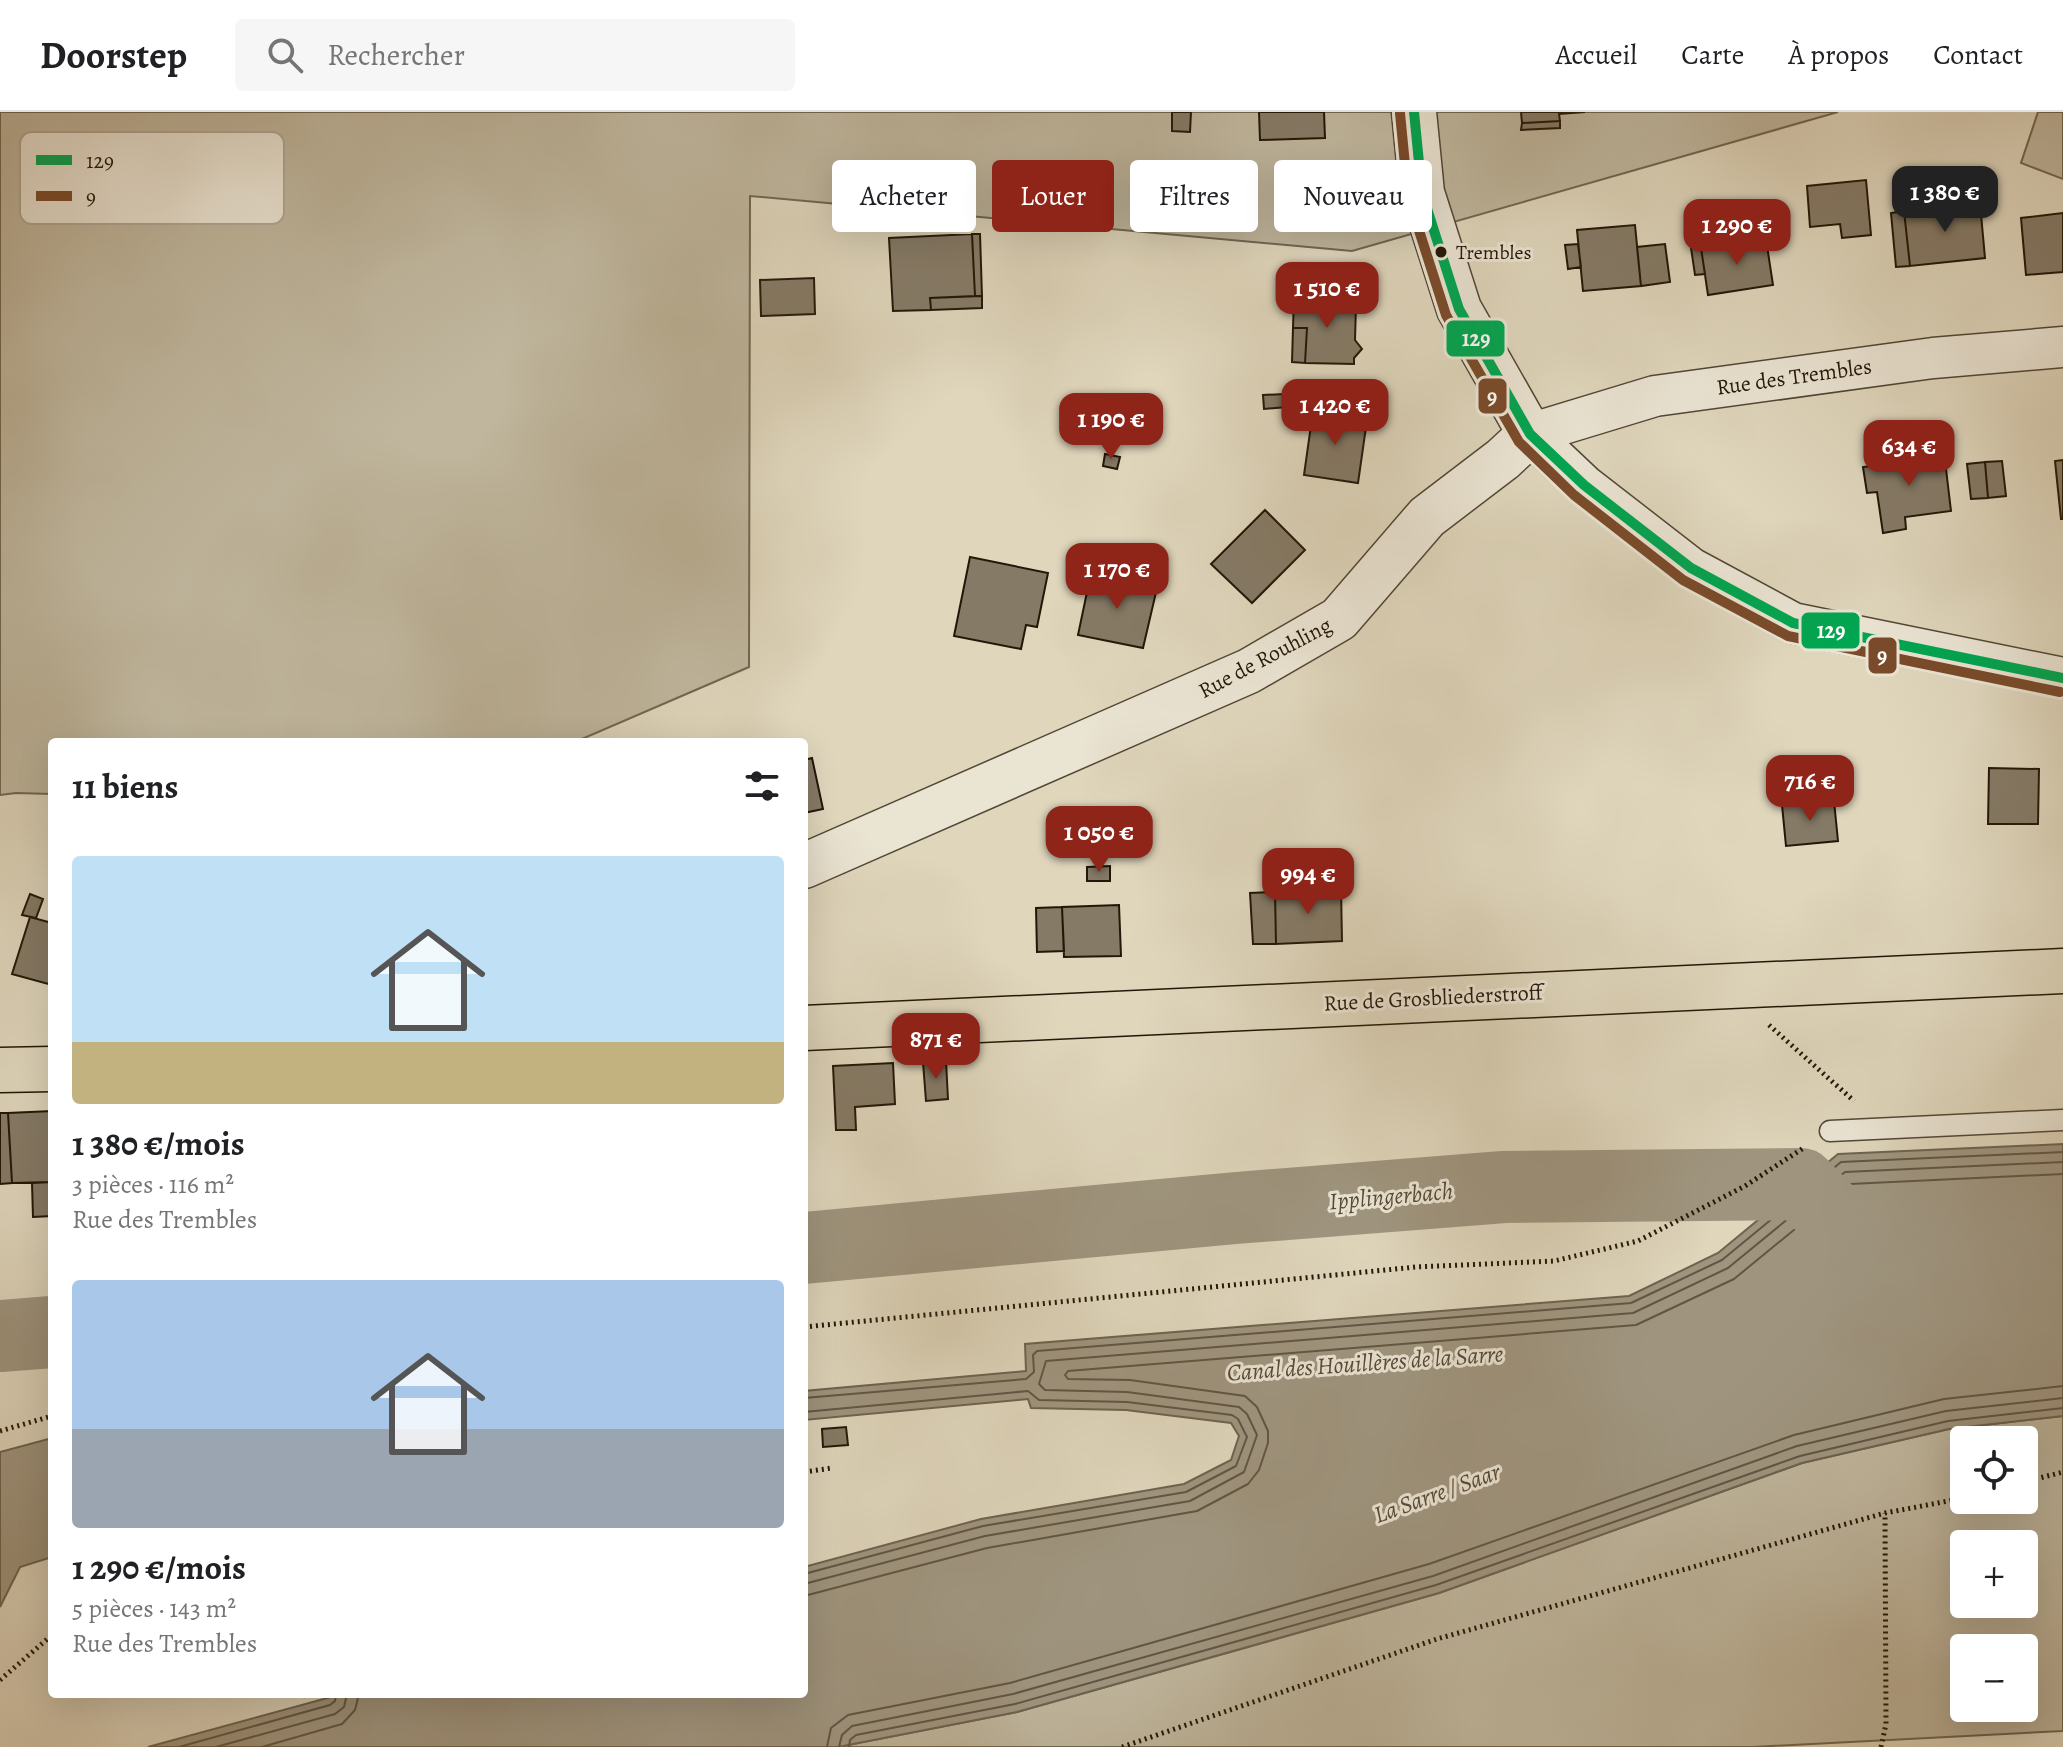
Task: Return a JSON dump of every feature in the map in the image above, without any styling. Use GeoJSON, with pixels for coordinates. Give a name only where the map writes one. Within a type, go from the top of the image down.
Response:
{"type":"FeatureCollection","features":[{"type":"Feature","properties":{"kind":"main road","name":"Rue de Grosbliederstroff"},"geometry":{"type":"LineString","coordinates":[[808,1028],[2063,971]]}},
{"type":"Feature","properties":{"kind":"main road"},"geometry":{"type":"LineString","coordinates":[[0,1070],[48,1069]]}},
{"type":"Feature","properties":{"kind":"street"},"geometry":{"type":"LineString","coordinates":[[1414,112],[1422,193],[1459,309],[1530,434],[1584,485],[1691,568],[1793,623],[2063,678]]}},
{"type":"Feature","properties":{"kind":"street","name":"Rue des Trembles"},"geometry":{"type":"LineString","coordinates":[[1530,434],[1655,396],[1933,358],[2063,347]]}},
{"type":"Feature","properties":{"kind":"street","name":"Rue de Rouhling"},"geometry":{"type":"LineString","coordinates":[[808,864],[1249,671],[1339,619],[1427,517],[1503,459],[1530,434]]}},
{"type":"Feature","properties":{"kind":"lane"},"geometry":{"type":"LineString","coordinates":[[1830,1131],[2063,1120]]}},
{"type":"Feature","properties":{"kind":"path"},"geometry":{"type":"LineString","coordinates":[[1724,985],[1885,1128]]}},
{"type":"Feature","properties":{"kind":"path"},"geometry":{"type":"LineString","coordinates":[[808,1327],[1416,1267],[1554,1261],[1638,1241],[1745,1186],[1830,1131]]}},
{"type":"Feature","properties":{"kind":"path"},"geometry":{"type":"LineString","coordinates":[[0,1431],[48,1417]]}},
{"type":"Feature","properties":{"kind":"path"},"geometry":{"type":"LineString","coordinates":[[808,1471],[832,1468]]}},
{"type":"Feature","properties":{"kind":"path"},"geometry":{"type":"LineString","coordinates":[[2038,1478],[2063,1472]]}},
{"type":"Feature","properties":{"kind":"path"},"geometry":{"type":"LineString","coordinates":[[1122,1747],[1437,1639],[1885,1513],[1950,1501]]}},
{"type":"Feature","properties":{"kind":"path"},"geometry":{"type":"LineString","coordinates":[[1881,1747],[1886,1724],[1885,1513]]}},
{"type":"Feature","properties":{"kind":"path"},"geometry":{"type":"LineString","coordinates":[[0,1680],[48,1638]]}},
{"type":"Feature","properties":{"kind":"shaded area"},"geometry":{"type":"Polygon","coordinates":[[[0,112],[1838,112],[1432,228],[1432,160],[1274,160],[1274,232],[1418,232],[1352,251],[1144,232],[1258,232],[1258,160],[1130,160],[1130,231],[1114,229],[1114,160],[992,160],[992,218],[976,217],[976,160],[832,160],[832,203],[750,196],[749,667],[584,738],[48,738],[48,794],[0,795],[0,112]]]}},
{"type":"Feature","properties":{"kind":"shaded area"},"geometry":{"type":"Polygon","coordinates":[[[2038,112],[2063,112],[2063,179],[2021,163],[2038,112]]]}},
{"type":"Feature","properties":{"kind":"shaded area"},"geometry":{"type":"Polygon","coordinates":[[[2063,1416],[2063,1731],[1753,1747],[838,1747],[1017,1712],[1439,1593],[1802,1463],[1950,1429],[1950,1514],[2038,1514],[2038,1426],[1975,1426],[2063,1416]]]}},
{"type":"Feature","properties":{"kind":"water"},"geometry":{"type":"Polygon","coordinates":[[[2063,1144],[2063,1416],[1950,1426],[1950,1429],[1802,1463],[1439,1593],[1017,1712],[838,1747],[148,1747],[327,1698],[808,1698],[808,1566],[981,1519],[1184,1484],[1231,1460],[1239,1436],[1231,1423],[1126,1410],[1031,1408],[1028,1399],[808,1420],[808,1391],[1026,1371],[1025,1344],[1629,1296],[1718,1253],[1838,1154],[2063,1144]]]}},
{"type":"Feature","properties":{"kind":"water"},"geometry":{"type":"Polygon","coordinates":[[[48,1439],[48,1558],[20,1567],[0,1607],[0,1452],[48,1439]]]}},
{"type":"Feature","properties":{"kind":"building"},"geometry":{"type":"Polygon","coordinates":[[[1172,112],[1191,112],[1190,132],[1172,131],[1172,112]]]}},
{"type":"Feature","properties":{"kind":"building"},"geometry":{"type":"Polygon","coordinates":[[[1259,112],[1324,112],[1325,138],[1260,140],[1259,112]]]}},
{"type":"Feature","properties":{"kind":"building"},"geometry":{"type":"Polygon","coordinates":[[[1521,112],[1585,112],[1559,114],[1560,121],[1522,123],[1521,112]]]}},
{"type":"Feature","properties":{"kind":"building"},"geometry":{"type":"Polygon","coordinates":[[[1560,121],[1560,128],[1521,130],[1522,123],[1560,121]]]}},
{"type":"Feature","properties":{"kind":"building"},"geometry":{"type":"Polygon","coordinates":[[[1866,180],[1871,235],[1842,238],[1840,224],[1810,227],[1807,186],[1866,180]]]}},
{"type":"Feature","properties":{"kind":"building"},"geometry":{"type":"Polygon","coordinates":[[[1976,184],[1977,204],[1942,207],[1941,193],[1950,192],[1949,186],[1976,184]]]}},
{"type":"Feature","properties":{"kind":"building"},"geometry":{"type":"Polygon","coordinates":[[[1980,203],[1985,258],[1910,266],[1904,211],[1980,203]]]}},
{"type":"Feature","properties":{"kind":"building"},"geometry":{"type":"Polygon","coordinates":[[[1904,211],[1910,266],[1896,267],[1891,213],[1904,211]]]}},
{"type":"Feature","properties":{"kind":"building"},"geometry":{"type":"Polygon","coordinates":[[[2063,213],[2063,272],[2026,275],[2021,218],[2063,213]]]}},
{"type":"Feature","properties":{"kind":"building"},"geometry":{"type":"Polygon","coordinates":[[[1635,225],[1641,286],[1583,291],[1577,230],[1635,225]]]}},
{"type":"Feature","properties":{"kind":"building"},"geometry":{"type":"Polygon","coordinates":[[[1715,230],[1717,246],[1701,248],[1705,274],[1695,275],[1689,234],[1715,230]]]}},
{"type":"Feature","properties":{"kind":"building"},"geometry":{"type":"Polygon","coordinates":[[[972,234],[975,296],[930,298],[931,310],[893,311],[889,238],[972,234]]]}},
{"type":"Feature","properties":{"kind":"building"},"geometry":{"type":"Polygon","coordinates":[[[972,234],[980,234],[982,296],[975,296],[972,234]]]}},
{"type":"Feature","properties":{"kind":"building"},"geometry":{"type":"Polygon","coordinates":[[[1766,239],[1773,285],[1708,295],[1701,248],[1766,239]]]}},
{"type":"Feature","properties":{"kind":"building"},"geometry":{"type":"Polygon","coordinates":[[[1578,244],[1581,267],[1568,269],[1565,245],[1578,244]]]}},
{"type":"Feature","properties":{"kind":"building"},"geometry":{"type":"Polygon","coordinates":[[[1665,244],[1670,282],[1641,286],[1637,247],[1665,244]]]}},
{"type":"Feature","properties":{"kind":"building"},"geometry":{"type":"Polygon","coordinates":[[[814,278],[815,314],[761,316],[760,280],[814,278]]]}},
{"type":"Feature","properties":{"kind":"building"},"geometry":{"type":"Polygon","coordinates":[[[982,296],[982,308],[931,310],[930,298],[982,296]]]}},
{"type":"Feature","properties":{"kind":"building"},"geometry":{"type":"Polygon","coordinates":[[[1294,297],[1346,299],[1345,305],[1356,305],[1355,340],[1362,349],[1354,358],[1354,364],[1305,363],[1307,328],[1293,328],[1294,297]]]}},
{"type":"Feature","properties":{"kind":"building"},"geometry":{"type":"Polygon","coordinates":[[[1293,328],[1307,328],[1305,363],[1292,362],[1293,328]]]}},
{"type":"Feature","properties":{"kind":"building"},"geometry":{"type":"Polygon","coordinates":[[[1285,394],[1287,407],[1264,409],[1263,395],[1285,394]]]}},
{"type":"Feature","properties":{"kind":"building"},"geometry":{"type":"Polygon","coordinates":[[[1313,411],[1367,420],[1358,483],[1304,475],[1313,411]]]}},
{"type":"Feature","properties":{"kind":"building"},"geometry":{"type":"Polygon","coordinates":[[[1944,452],[1951,511],[1905,517],[1906,529],[1883,533],[1877,492],[1867,493],[1863,467],[1895,463],[1894,457],[1944,452]]]}},
{"type":"Feature","properties":{"kind":"building"},"geometry":{"type":"Polygon","coordinates":[[[1105,454],[1120,457],[1117,469],[1103,466],[1105,454]]]}},
{"type":"Feature","properties":{"kind":"building"},"geometry":{"type":"Polygon","coordinates":[[[2063,460],[2063,519],[2061,519],[2055,461],[2063,460]]]}},
{"type":"Feature","properties":{"kind":"building"},"geometry":{"type":"Polygon","coordinates":[[[2002,461],[2006,496],[1988,498],[1985,462],[2002,461]]]}},
{"type":"Feature","properties":{"kind":"building"},"geometry":{"type":"Polygon","coordinates":[[[1985,462],[1988,498],[1971,499],[1967,464],[1985,462]]]}},
{"type":"Feature","properties":{"kind":"building"},"geometry":{"type":"Polygon","coordinates":[[[1265,510],[1305,550],[1252,603],[1211,564],[1265,510]]]}},
{"type":"Feature","properties":{"kind":"building"},"geometry":{"type":"Polygon","coordinates":[[[970,557],[1048,573],[1037,627],[1026,625],[1021,649],[954,636],[970,557]]]}},
{"type":"Feature","properties":{"kind":"building"},"geometry":{"type":"Polygon","coordinates":[[[1091,573],[1157,588],[1143,648],[1078,635],[1091,573]]]}},
{"type":"Feature","properties":{"kind":"building"},"geometry":{"type":"Polygon","coordinates":[[[812,758],[823,809],[808,812],[808,759],[812,758]]]}},
{"type":"Feature","properties":{"kind":"building"},"geometry":{"type":"Polygon","coordinates":[[[1989,768],[2039,769],[2038,824],[1988,824],[1989,768]]]}},
{"type":"Feature","properties":{"kind":"building"},"geometry":{"type":"Polygon","coordinates":[[[1833,784],[1834,801],[1782,805],[1780,788],[1833,784]]]}},
{"type":"Feature","properties":{"kind":"building"},"geometry":{"type":"Polygon","coordinates":[[[1834,801],[1838,841],[1786,846],[1782,805],[1834,801]]]}},
{"type":"Feature","properties":{"kind":"building"},"geometry":{"type":"Polygon","coordinates":[[[1110,866],[1110,881],[1087,881],[1087,867],[1110,866]]]}},
{"type":"Feature","properties":{"kind":"building"},"geometry":{"type":"Polygon","coordinates":[[[1341,889],[1342,941],[1276,944],[1275,892],[1341,889]]]}},
{"type":"Feature","properties":{"kind":"building"},"geometry":{"type":"Polygon","coordinates":[[[1275,892],[1276,944],[1253,944],[1250,893],[1275,892]]]}},
{"type":"Feature","properties":{"kind":"building"},"geometry":{"type":"Polygon","coordinates":[[[30,894],[43,899],[36,918],[22,915],[30,894]]]}},
{"type":"Feature","properties":{"kind":"building"},"geometry":{"type":"Polygon","coordinates":[[[1119,905],[1121,956],[1064,957],[1062,907],[1119,905]]]}},
{"type":"Feature","properties":{"kind":"building"},"geometry":{"type":"Polygon","coordinates":[[[1062,907],[1064,951],[1037,952],[1036,908],[1062,907]]]}},
{"type":"Feature","properties":{"kind":"building"},"geometry":{"type":"Polygon","coordinates":[[[30,917],[48,922],[48,984],[12,974],[30,917]]]}},
{"type":"Feature","properties":{"kind":"building"},"geometry":{"type":"Polygon","coordinates":[[[946,1061],[948,1099],[926,1101],[923,1062],[946,1061]]]}},
{"type":"Feature","properties":{"kind":"building"},"geometry":{"type":"Polygon","coordinates":[[[893,1063],[895,1104],[855,1107],[856,1130],[836,1130],[833,1066],[893,1063]]]}},
{"type":"Feature","properties":{"kind":"building"},"geometry":{"type":"Polygon","coordinates":[[[48,1111],[48,1182],[12,1183],[8,1113],[48,1111]]]}},
{"type":"Feature","properties":{"kind":"building"},"geometry":{"type":"Polygon","coordinates":[[[0,1113],[8,1113],[12,1183],[0,1184],[0,1113]]]}},
{"type":"Feature","properties":{"kind":"building"},"geometry":{"type":"Polygon","coordinates":[[[48,1182],[48,1216],[33,1217],[32,1183],[48,1182]]]}},
{"type":"Feature","properties":{"kind":"building"},"geometry":{"type":"Polygon","coordinates":[[[846,1427],[848,1445],[823,1447],[822,1429],[846,1427]]]}},
{"type":"Feature","properties":{"kind":"waterway","name":"Ipplingerbach"},"geometry":{"type":"LineString","coordinates":[[808,1248],[1504,1187],[1801,1184],[1871,1256]]}},
{"type":"Feature","properties":{"kind":"waterway","name":"Ipplingerbach"},"geometry":{"type":"LineString","coordinates":[[0,1336],[48,1332]]}},
{"type":"Feature","properties":{"kind":"transit line","name":"129"},"geometry":{"type":"LineString","coordinates":[[1414,112],[1422,193],[1459,309],[1530,434],[1584,485],[1691,568],[1793,623],[2063,678]]}},
{"type":"Feature","properties":{"kind":"transit line","name":"9"},"geometry":{"type":"LineString","coordinates":[[1400,113],[1408,196],[1446,315],[1519,442],[1574,495],[1683,580],[1788,636],[2060,692]]}},
{"type":"Feature","properties":{"kind":"place","name":"Trembles"},"geometry":{"type":"Point","coordinates":[1441,252]}},
{"type":"Feature","properties":{"kind":"water label","name":"Canal des Houillères de la Sarre"},"geometry":{"type":"Point","coordinates":[1365,1363]}},
{"type":"Feature","properties":{"kind":"water label","name":"La Sarre / Saar"},"geometry":{"type":"Point","coordinates":[1437,1493]}}]}
